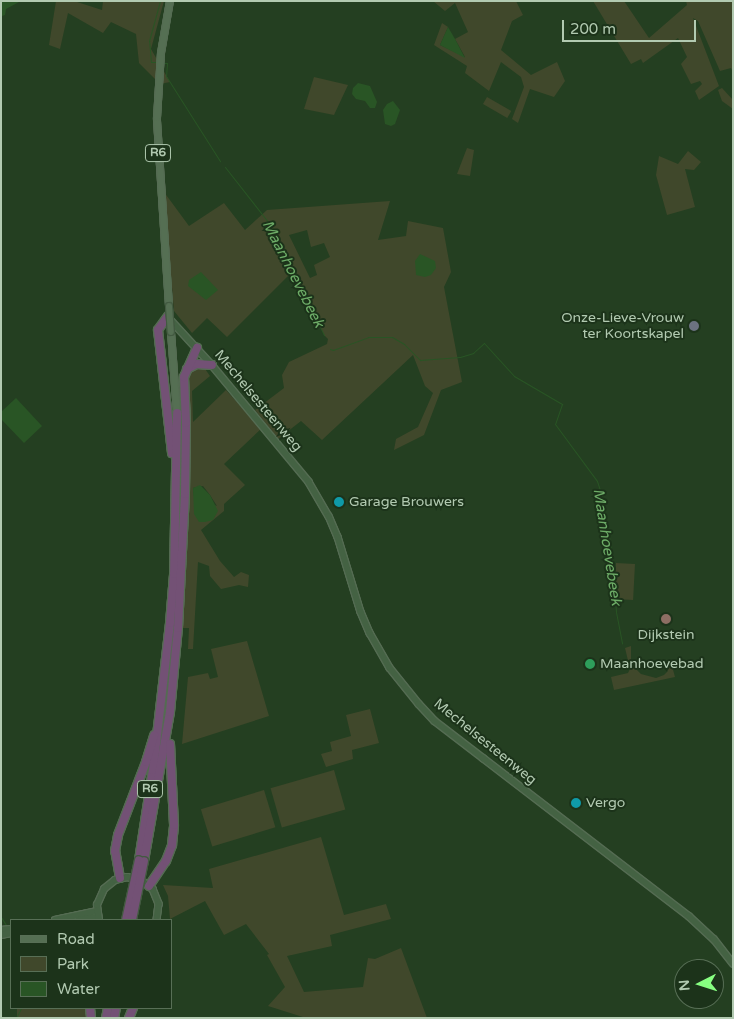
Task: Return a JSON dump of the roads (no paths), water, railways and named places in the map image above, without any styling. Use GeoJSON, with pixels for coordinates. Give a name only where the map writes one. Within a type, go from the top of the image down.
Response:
{"type":"FeatureCollection","features":[{"type":"Feature","properties":{"kind":"highway"},"geometry":{"type":"LineString","coordinates":[[168,316],[158,330],[176,486]]}},
{"type":"Feature","properties":{"kind":"highway"},"geometry":{"type":"LineString","coordinates":[[184,507],[186,457],[184,377],[197,348]]}},
{"type":"Feature","properties":{"kind":"highway"},"geometry":{"type":"LineString","coordinates":[[187,368],[197,364],[212,365]]}},
{"type":"Feature","properties":{"kind":"highway","name":"R6"},"geometry":{"type":"LineString","coordinates":[[132,919],[160,718],[174,574],[177,413]]}},
{"type":"Feature","properties":{"kind":"highway","name":"R6"},"geometry":{"type":"LineString","coordinates":[[126,919],[141,860],[168,727],[178,628],[184,507],[177,413]]}},
{"type":"Feature","properties":{"kind":"highway"},"geometry":{"type":"LineString","coordinates":[[120,878],[115,851],[118,835],[146,762],[160,718]]}},
{"type":"Feature","properties":{"kind":"highway"},"geometry":{"type":"LineString","coordinates":[[149,886],[166,861],[172,845],[174,825],[168,727]]}},
{"type":"Feature","properties":{"kind":"main road","name":"R6"},"geometry":{"type":"LineString","coordinates":[[170,1],[161,53],[157,118],[177,413]]}},
{"type":"Feature","properties":{"kind":"main road","name":"Mechelsesteenweg"},"geometry":{"type":"LineString","coordinates":[[168,316],[212,365],[309,482],[320,499],[338,538],[361,612],[370,633],[390,668],[419,704],[462,742],[689,916],[714,939],[733,963]]}},
{"type":"Feature","properties":{"kind":"main road"},"geometry":{"type":"LineString","coordinates":[[98,916],[98,899],[104,889],[120,878],[135,878],[149,886],[158,899],[157,919]]}},
{"type":"Feature","properties":{"kind":"main road"},"geometry":{"type":"LineString","coordinates":[[66,919],[98,916]]}},
{"type":"Feature","properties":{"kind":"main road"},"geometry":{"type":"LineString","coordinates":[[84,919],[98,916]]}},
{"type":"Feature","properties":{"kind":"water"},"geometry":{"type":"Polygon","coordinates":[[[1,1],[19,2],[6,9],[5,15],[2,16],[1,1]]]}},
{"type":"Feature","properties":{"kind":"water"},"geometry":{"type":"Polygon","coordinates":[[[448,27],[455,39],[465,58],[440,45],[448,27]]]}},
{"type":"Feature","properties":{"kind":"water"},"geometry":{"type":"Polygon","coordinates":[[[358,83],[370,86],[377,102],[375,108],[370,108],[365,101],[356,99],[352,94],[353,88],[358,83]]]}},
{"type":"Feature","properties":{"kind":"water"},"geometry":{"type":"Polygon","coordinates":[[[393,101],[400,110],[395,124],[391,126],[385,124],[383,110],[387,104],[393,101]]]}},
{"type":"Feature","properties":{"kind":"water"},"geometry":{"type":"Polygon","coordinates":[[[420,254],[435,261],[436,268],[431,275],[425,277],[416,275],[415,261],[420,254]]]}},
{"type":"Feature","properties":{"kind":"water"},"geometry":{"type":"Polygon","coordinates":[[[201,272],[218,290],[206,300],[188,286],[189,280],[201,272]]]}},
{"type":"Feature","properties":{"kind":"water"},"geometry":{"type":"Polygon","coordinates":[[[16,398],[42,426],[24,443],[1,419],[1,412],[16,398]]]}},
{"type":"Feature","properties":{"kind":"water"},"geometry":{"type":"Polygon","coordinates":[[[200,485],[210,495],[218,511],[213,520],[205,522],[199,522],[194,514],[193,488],[200,485]]]}},
{"type":"Feature","properties":{"kind":"waterway","name":"Maanhoevebeek"},"geometry":{"type":"LineString","coordinates":[[156,62],[151,62],[149,41],[160,1]]}},
{"type":"Feature","properties":{"kind":"waterway","name":"Maanhoevebeek"},"geometry":{"type":"LineString","coordinates":[[164,63],[167,63],[166,76],[220,161]]}},
{"type":"Feature","properties":{"kind":"waterway","name":"Maanhoevebeek"},"geometry":{"type":"LineString","coordinates":[[225,167],[272,227],[324,335]]}},
{"type":"Feature","properties":{"kind":"waterway","name":"Maanhoevebeek"},"geometry":{"type":"LineString","coordinates":[[330,349],[333,350],[368,337],[392,337],[404,344],[420,360],[460,357],[473,353],[484,343],[514,376],[562,404],[555,424],[597,481],[603,499],[612,556],[616,612],[622,643]]}},
{"type":"Feature","properties":{"kind":"waterway"},"geometry":{"type":"LineString","coordinates":[[1,917],[6,925]]}},
{"type":"Feature","properties":{"kind":"waterway"},"geometry":{"type":"LineString","coordinates":[[16,1018],[20,1009]]}},
{"type":"Feature","properties":{"kind":"place","name":"Onze-Lieve-Vrouw ter Koortskapel"},"geometry":{"type":"Point","coordinates":[694,326]}},
{"type":"Feature","properties":{"kind":"place","name":"Garage Brouwers"},"geometry":{"type":"Point","coordinates":[339,502]}},
{"type":"Feature","properties":{"kind":"place","name":"Dijkstein"},"geometry":{"type":"Point","coordinates":[666,619]}},
{"type":"Feature","properties":{"kind":"place","name":"Maanhoevebad"},"geometry":{"type":"Point","coordinates":[590,664]}},
{"type":"Feature","properties":{"kind":"place","name":"Vergo"},"geometry":{"type":"Point","coordinates":[576,803]}}]}
